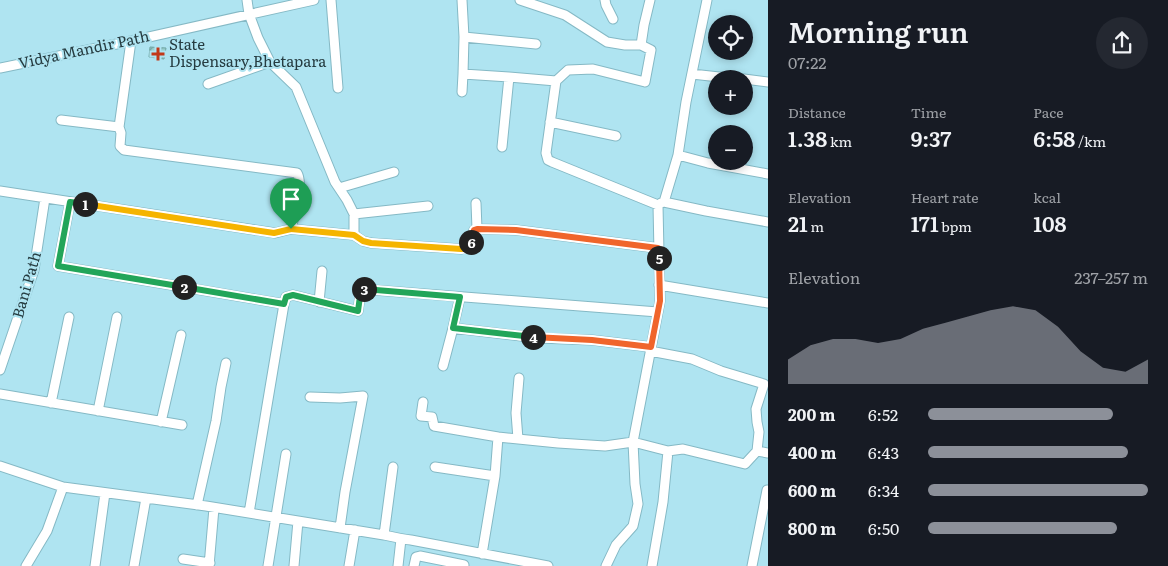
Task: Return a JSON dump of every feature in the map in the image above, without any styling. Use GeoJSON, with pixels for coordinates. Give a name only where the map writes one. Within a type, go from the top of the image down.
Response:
{"type":"FeatureCollection","features":[{"type":"Feature","properties":{"kind":"street"},"geometry":{"type":"LineString","coordinates":[[247,0],[249,14],[258,38],[270,62],[296,88],[335,182],[354,214],[354,235]]}},
{"type":"Feature","properties":{"kind":"street","name":"Vidya Mandir Path"},"geometry":{"type":"LineString","coordinates":[[0,68],[314,0]]}},
{"type":"Feature","properties":{"kind":"street"},"geometry":{"type":"LineString","coordinates":[[331,0],[338,88]]}},
{"type":"Feature","properties":{"kind":"street"},"geometry":{"type":"LineString","coordinates":[[462,0],[464,37],[462,92]]}},
{"type":"Feature","properties":{"kind":"street"},"geometry":{"type":"LineString","coordinates":[[520,0],[564,15],[607,42],[641,45],[651,50],[645,82],[593,69],[568,70],[556,81],[546,153],[548,160],[661,203],[768,222]]}},
{"type":"Feature","properties":{"kind":"street"},"geometry":{"type":"LineString","coordinates":[[605,0],[613,19]]}},
{"type":"Feature","properties":{"kind":"street"},"geometry":{"type":"LineString","coordinates":[[641,45],[650,0]]}},
{"type":"Feature","properties":{"kind":"street"},"geometry":{"type":"LineString","coordinates":[[606,566],[616,545],[633,526],[638,504],[633,442],[660,301],[658,248],[661,203],[678,154],[686,102],[707,0]]}},
{"type":"Feature","properties":{"kind":"street"},"geometry":{"type":"LineString","coordinates":[[464,37],[536,44]]}},
{"type":"Feature","properties":{"kind":"street"},"geometry":{"type":"LineString","coordinates":[[131,41],[119,127],[121,132],[120,146],[124,150],[297,173],[300,181],[291,229]]}},
{"type":"Feature","properties":{"kind":"street"},"geometry":{"type":"LineString","coordinates":[[208,84],[270,62]]}},
{"type":"Feature","properties":{"kind":"street"},"geometry":{"type":"LineString","coordinates":[[463,74],[556,81]]}},
{"type":"Feature","properties":{"kind":"street"},"geometry":{"type":"LineString","coordinates":[[692,74],[708,76]]}},
{"type":"Feature","properties":{"kind":"street"},"geometry":{"type":"LineString","coordinates":[[502,147],[509,77]]}},
{"type":"Feature","properties":{"kind":"street"},"geometry":{"type":"LineString","coordinates":[[753,80],[768,82]]}},
{"type":"Feature","properties":{"kind":"street"},"geometry":{"type":"LineString","coordinates":[[61,120],[119,127]]}},
{"type":"Feature","properties":{"kind":"street"},"geometry":{"type":"LineString","coordinates":[[550,122],[616,136]]}},
{"type":"Feature","properties":{"kind":"street"},"geometry":{"type":"LineString","coordinates":[[678,154],[708,163],[768,174]]}},
{"type":"Feature","properties":{"kind":"street"},"geometry":{"type":"LineString","coordinates":[[339,188],[394,172]]}},
{"type":"Feature","properties":{"kind":"street"},"geometry":{"type":"LineString","coordinates":[[0,191],[274,233],[291,229],[354,235],[363,241],[371,243],[461,249],[468,248],[474,230],[477,229],[476,204]]}},
{"type":"Feature","properties":{"kind":"street","name":"Bani Path"},"geometry":{"type":"LineString","coordinates":[[0,370],[34,270],[45,198]]}},
{"type":"Feature","properties":{"kind":"street"},"geometry":{"type":"LineString","coordinates":[[70,202],[58,266],[284,304]]}},
{"type":"Feature","properties":{"kind":"street"},"geometry":{"type":"LineString","coordinates":[[354,214],[428,206]]}},
{"type":"Feature","properties":{"kind":"street"},"geometry":{"type":"LineString","coordinates":[[477,229],[516,230],[658,248]]}},
{"type":"Feature","properties":{"kind":"street"},"geometry":{"type":"LineString","coordinates":[[319,302],[322,271]]}},
{"type":"Feature","properties":{"kind":"street"},"geometry":{"type":"LineString","coordinates":[[660,285],[768,303]]}},
{"type":"Feature","properties":{"kind":"street"},"geometry":{"type":"LineString","coordinates":[[250,513],[286,297],[293,295],[358,311],[361,289],[658,312]]}},
{"type":"Feature","properties":{"kind":"street"},"geometry":{"type":"LineString","coordinates":[[443,366],[460,297]]}},
{"type":"Feature","properties":{"kind":"street"},"geometry":{"type":"LineString","coordinates":[[51,403],[68,317]]}},
{"type":"Feature","properties":{"kind":"street"},"geometry":{"type":"LineString","coordinates":[[98,411],[117,317]]}},
{"type":"Feature","properties":{"kind":"street"},"geometry":{"type":"LineString","coordinates":[[423,402],[421,416],[432,418],[434,426],[498,437],[605,446],[633,442],[668,451],[684,450],[745,464],[758,451],[759,432],[756,409],[764,384],[721,371],[692,359],[651,349],[592,340],[538,338],[453,328]]}},
{"type":"Feature","properties":{"kind":"street"},"geometry":{"type":"LineString","coordinates":[[161,422],[181,335]]}},
{"type":"Feature","properties":{"kind":"street"},"geometry":{"type":"LineString","coordinates":[[198,505],[226,363]]}},
{"type":"Feature","properties":{"kind":"street"},"geometry":{"type":"LineString","coordinates":[[518,439],[516,413],[519,378]]}},
{"type":"Feature","properties":{"kind":"street"},"geometry":{"type":"LineString","coordinates":[[0,394],[182,425]]}},
{"type":"Feature","properties":{"kind":"street"},"geometry":{"type":"LineString","coordinates":[[310,397],[340,398],[363,396],[340,528]]}},
{"type":"Feature","properties":{"kind":"street"},"geometry":{"type":"LineString","coordinates":[[482,554],[495,476],[498,437]]}},
{"type":"Feature","properties":{"kind":"street"},"geometry":{"type":"LineString","coordinates":[[652,566],[664,502],[668,451]]}},
{"type":"Feature","properties":{"kind":"street"},"geometry":{"type":"LineString","coordinates":[[758,451],[768,453]]}},
{"type":"Feature","properties":{"kind":"street"},"geometry":{"type":"LineString","coordinates":[[268,566],[286,454]]}},
{"type":"Feature","properties":{"kind":"street"},"geometry":{"type":"LineString","coordinates":[[0,466],[63,487],[198,505],[355,530],[466,550],[510,562],[548,566]]}},
{"type":"Feature","properties":{"kind":"street"},"geometry":{"type":"LineString","coordinates":[[384,535],[393,467]]}},
{"type":"Feature","properties":{"kind":"street"},"geometry":{"type":"LineString","coordinates":[[436,467],[495,476]]}},
{"type":"Feature","properties":{"kind":"street"},"geometry":{"type":"LineString","coordinates":[[26,566],[47,531],[63,487]]}},
{"type":"Feature","properties":{"kind":"street"},"geometry":{"type":"LineString","coordinates":[[752,566],[767,490]]}},
{"type":"Feature","properties":{"kind":"street"},"geometry":{"type":"LineString","coordinates":[[95,566],[105,493]]}},
{"type":"Feature","properties":{"kind":"street"},"geometry":{"type":"LineString","coordinates":[[134,566],[146,498]]}},
{"type":"Feature","properties":{"kind":"street"},"geometry":{"type":"LineString","coordinates":[[183,559],[210,565],[214,508]]}},
{"type":"Feature","properties":{"kind":"street"},"geometry":{"type":"LineString","coordinates":[[294,566],[298,521]]}},
{"type":"Feature","properties":{"kind":"street"},"geometry":{"type":"LineString","coordinates":[[349,566],[355,530]]}},
{"type":"Feature","properties":{"kind":"street"},"geometry":{"type":"LineString","coordinates":[[398,566],[401,539]]}},
{"type":"Feature","properties":{"kind":"street"},"geometry":{"type":"LineString","coordinates":[[414,566],[416,557],[420,556],[464,565],[466,550]]}},
{"type":"Feature","properties":{"kind":"building"},"geometry":{"type":"Polygon","coordinates":[[[150,47],[166,48],[164,59],[149,57],[150,47]]]}},
{"type":"Feature","properties":{"kind":"place","name":"State Dispensary,Bhetapara"},"geometry":{"type":"Point","coordinates":[158,54]}},
{"type":"Feature","properties":{"kind":"route"},"geometry":{"type":"LineString","coordinates":[[70,202],[274,233],[291,229],[354,235],[363,241],[371,243],[461,249],[468,248],[472,233],[477,229],[516,230],[658,248],[660,301],[651,347],[592,340],[538,338],[453,328],[460,297],[361,289],[358,311],[293,295],[286,297],[284,304],[58,266],[70,202]]}}]}
